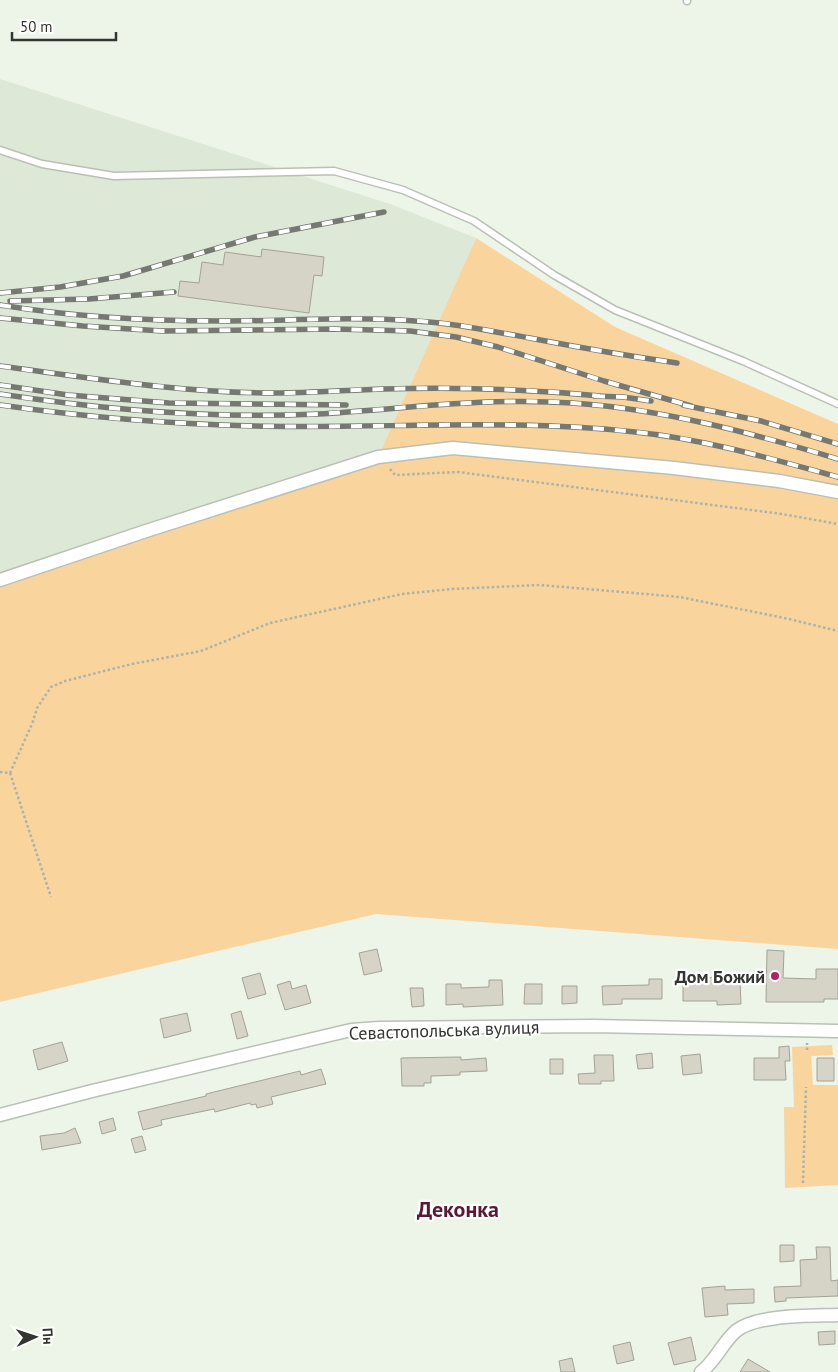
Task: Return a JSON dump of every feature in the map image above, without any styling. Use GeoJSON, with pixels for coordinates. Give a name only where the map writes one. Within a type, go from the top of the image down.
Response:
{"type":"FeatureCollection","features":[{"type":"Feature","properties":{"kind":"street"},"geometry":{"type":"LineString","coordinates":[[0,580],[182,519],[378,457],[453,448],[674,468],[779,481],[838,492]]}},
{"type":"Feature","properties":{"kind":"street","name":"Севастопольська вулиця"},"geometry":{"type":"LineString","coordinates":[[0,1115],[92,1091],[352,1030],[379,1028],[593,1026],[838,1031]]}},
{"type":"Feature","properties":{"kind":"street"},"geometry":{"type":"LineString","coordinates":[[701,1372],[707,1368],[720,1349],[737,1331],[762,1320],[838,1315]]}},
{"type":"Feature","properties":{"kind":"lane"},"geometry":{"type":"LineString","coordinates":[[0,150],[42,164],[114,176],[334,171],[403,190],[474,221],[554,275],[615,310],[743,361],[838,404]]}},
{"type":"Feature","properties":{"kind":"path"},"geometry":{"type":"LineString","coordinates":[[378,457],[395,475],[458,472],[782,514],[838,524]]}},
{"type":"Feature","properties":{"kind":"path"},"geometry":{"type":"LineString","coordinates":[[51,897],[10,773],[32,724],[37,708],[51,687],[65,681],[132,664],[201,651],[270,623],[402,594],[451,589],[540,585],[680,596],[838,631]]}},
{"type":"Feature","properties":{"kind":"path"},"geometry":{"type":"LineString","coordinates":[[0,772],[10,773]]}},
{"type":"Feature","properties":{"kind":"path"},"geometry":{"type":"LineString","coordinates":[[803,1183],[806,1087]]}},
{"type":"Feature","properties":{"kind":"shaded area"},"geometry":{"type":"Polygon","coordinates":[[[0,79],[390,204],[476,238],[378,457],[0,581],[0,79]]]}},
{"type":"Feature","properties":{"kind":"shaded area"},"geometry":{"type":"Polygon","coordinates":[[[476,238],[615,327],[838,424],[838,949],[376,914],[0,1002],[0,580],[378,457],[476,238]]]}},
{"type":"Feature","properties":{"kind":"shaded area"},"geometry":{"type":"Polygon","coordinates":[[[832,1045],[833,1055],[811,1056],[813,1085],[838,1085],[838,1185],[785,1188],[784,1107],[794,1107],[792,1047],[832,1045]]]}},
{"type":"Feature","properties":{"kind":"building"},"geometry":{"type":"Polygon","coordinates":[[[262,249],[324,257],[322,276],[314,275],[309,313],[178,296],[180,281],[199,283],[202,262],[223,265],[225,252],[261,257],[262,249]]]}},
{"type":"Feature","properties":{"kind":"building"},"geometry":{"type":"Polygon","coordinates":[[[377,949],[382,971],[364,975],[359,953],[377,949]]]}},
{"type":"Feature","properties":{"kind":"building"},"geometry":{"type":"Polygon","coordinates":[[[767,950],[784,951],[783,978],[816,979],[816,969],[838,969],[838,999],[824,999],[824,1002],[766,1002],[767,950]]]}},
{"type":"Feature","properties":{"kind":"building"},"geometry":{"type":"Polygon","coordinates":[[[260,973],[266,994],[248,999],[242,978],[260,973]]]}},
{"type":"Feature","properties":{"kind":"building"},"geometry":{"type":"Polygon","coordinates":[[[725,977],[725,981],[740,980],[741,1004],[717,1005],[717,1001],[683,1001],[683,981],[705,982],[705,978],[725,977]]]}},
{"type":"Feature","properties":{"kind":"building"},"geometry":{"type":"Polygon","coordinates":[[[649,979],[662,979],[662,999],[622,999],[622,1004],[603,1005],[602,986],[649,985],[649,979]]]}},
{"type":"Feature","properties":{"kind":"building"},"geometry":{"type":"Polygon","coordinates":[[[489,980],[502,980],[503,1005],[463,1007],[463,1004],[446,1005],[446,984],[461,984],[461,988],[489,987],[489,980]]]}},
{"type":"Feature","properties":{"kind":"building"},"geometry":{"type":"Polygon","coordinates":[[[290,981],[292,989],[306,985],[311,1003],[285,1010],[277,985],[290,981]]]}},
{"type":"Feature","properties":{"kind":"building"},"geometry":{"type":"Polygon","coordinates":[[[525,984],[542,984],[542,1004],[524,1004],[525,984]]]}},
{"type":"Feature","properties":{"kind":"building"},"geometry":{"type":"Polygon","coordinates":[[[562,986],[577,986],[577,1003],[562,1004],[562,986]]]}},
{"type":"Feature","properties":{"kind":"building"},"geometry":{"type":"Polygon","coordinates":[[[410,988],[423,988],[424,1006],[412,1007],[410,988]]]}},
{"type":"Feature","properties":{"kind":"building"},"geometry":{"type":"Polygon","coordinates":[[[241,1011],[248,1036],[237,1039],[231,1014],[241,1011]]]}},
{"type":"Feature","properties":{"kind":"building"},"geometry":{"type":"Polygon","coordinates":[[[187,1013],[191,1031],[164,1038],[160,1019],[187,1013]]]}},
{"type":"Feature","properties":{"kind":"building"},"geometry":{"type":"Polygon","coordinates":[[[62,1042],[68,1061],[38,1070],[33,1050],[62,1042]]]}},
{"type":"Feature","properties":{"kind":"building"},"geometry":{"type":"Polygon","coordinates":[[[789,1046],[790,1061],[785,1061],[786,1080],[754,1080],[754,1058],[779,1058],[779,1047],[789,1046]]]}},
{"type":"Feature","properties":{"kind":"building"},"geometry":{"type":"Polygon","coordinates":[[[652,1053],[653,1068],[638,1069],[636,1055],[652,1053]]]}},
{"type":"Feature","properties":{"kind":"building"},"geometry":{"type":"Polygon","coordinates":[[[700,1054],[702,1073],[683,1075],[681,1056],[700,1054]]]}},
{"type":"Feature","properties":{"kind":"building"},"geometry":{"type":"Polygon","coordinates":[[[594,1055],[613,1055],[614,1081],[601,1081],[601,1084],[579,1084],[578,1074],[595,1073],[594,1055]]]}},
{"type":"Feature","properties":{"kind":"building"},"geometry":{"type":"Polygon","coordinates":[[[461,1057],[461,1060],[486,1058],[487,1071],[460,1072],[460,1075],[431,1076],[431,1083],[424,1083],[424,1086],[402,1086],[401,1058],[461,1057]]]}},
{"type":"Feature","properties":{"kind":"building"},"geometry":{"type":"Polygon","coordinates":[[[817,1058],[834,1058],[834,1081],[817,1081],[817,1058]]]}},
{"type":"Feature","properties":{"kind":"building"},"geometry":{"type":"Polygon","coordinates":[[[550,1059],[563,1059],[563,1074],[550,1074],[550,1059]]]}},
{"type":"Feature","properties":{"kind":"building"},"geometry":{"type":"Polygon","coordinates":[[[321,1069],[326,1084],[271,1097],[273,1104],[257,1108],[256,1104],[251,1105],[250,1103],[215,1112],[214,1109],[161,1120],[162,1125],[143,1130],[138,1112],[300,1071],[301,1075],[321,1069]]]}},
{"type":"Feature","properties":{"kind":"building"},"geometry":{"type":"Polygon","coordinates":[[[113,1118],[116,1130],[102,1134],[99,1122],[113,1118]]]}},
{"type":"Feature","properties":{"kind":"building"},"geometry":{"type":"Polygon","coordinates":[[[75,1128],[81,1143],[42,1150],[40,1136],[64,1133],[75,1128]]]}},
{"type":"Feature","properties":{"kind":"building"},"geometry":{"type":"Polygon","coordinates":[[[142,1136],[146,1150],[135,1153],[131,1139],[142,1136]]]}},
{"type":"Feature","properties":{"kind":"building"},"geometry":{"type":"Polygon","coordinates":[[[780,1245],[794,1245],[794,1261],[780,1262],[780,1245]]]}},
{"type":"Feature","properties":{"kind":"building"},"geometry":{"type":"Polygon","coordinates":[[[816,1247],[830,1247],[831,1281],[838,1280],[838,1296],[786,1298],[786,1301],[775,1302],[774,1287],[801,1286],[800,1260],[817,1259],[816,1247]]]}},
{"type":"Feature","properties":{"kind":"building"},"geometry":{"type":"Polygon","coordinates":[[[725,1286],[725,1290],[754,1289],[754,1303],[727,1304],[728,1315],[705,1317],[702,1288],[725,1286]]]}},
{"type":"Feature","properties":{"kind":"building"},"geometry":{"type":"Polygon","coordinates":[[[835,1331],[835,1344],[819,1345],[818,1332],[835,1331]]]}},
{"type":"Feature","properties":{"kind":"building"},"geometry":{"type":"Polygon","coordinates":[[[691,1337],[696,1360],[674,1365],[668,1343],[691,1337]]]}},
{"type":"Feature","properties":{"kind":"building"},"geometry":{"type":"Polygon","coordinates":[[[630,1342],[634,1360],[617,1364],[613,1346],[630,1342]]]}},
{"type":"Feature","properties":{"kind":"building"},"geometry":{"type":"Polygon","coordinates":[[[572,1358],[575,1372],[561,1372],[559,1361],[572,1358]]]}},
{"type":"Feature","properties":{"kind":"building"},"geometry":{"type":"Polygon","coordinates":[[[748,1359],[770,1372],[740,1372],[748,1359]]]}},
{"type":"Feature","properties":{"kind":"railway"},"geometry":{"type":"LineString","coordinates":[[0,293],[60,287],[123,276],[255,237],[384,212]]}},
{"type":"Feature","properties":{"kind":"railway"},"geometry":{"type":"LineString","coordinates":[[10,301],[89,299],[174,292]]}},
{"type":"Feature","properties":{"kind":"railway"},"geometry":{"type":"LineString","coordinates":[[0,305],[55,313],[138,319],[222,321],[367,319],[430,322],[677,363]]}},
{"type":"Feature","properties":{"kind":"railway"},"geometry":{"type":"LineString","coordinates":[[0,318],[162,331],[335,329],[410,331],[456,337],[498,347],[604,381],[691,406]]}},
{"type":"Feature","properties":{"kind":"railway"},"geometry":{"type":"LineString","coordinates":[[0,366],[172,388],[241,392],[289,393],[465,388],[600,396]]}},
{"type":"Feature","properties":{"kind":"railway"},"geometry":{"type":"LineString","coordinates":[[0,385],[68,395],[169,403],[346,405]]}},
{"type":"Feature","properties":{"kind":"railway"},"geometry":{"type":"LineString","coordinates":[[0,394],[119,409],[238,415],[318,414],[508,401],[572,403],[673,416],[740,431],[838,459]]}},
{"type":"Feature","properties":{"kind":"railway"},"geometry":{"type":"LineString","coordinates":[[594,396],[623,397],[651,401]]}},
{"type":"Feature","properties":{"kind":"railway"},"geometry":{"type":"LineString","coordinates":[[0,405],[158,422],[222,425],[301,427],[492,425],[588,428],[635,432],[687,439],[738,450],[838,477]]}},
{"type":"Feature","properties":{"kind":"railway"},"geometry":{"type":"LineString","coordinates":[[683,405],[761,421],[838,444]]}},
{"type":"Feature","properties":{"kind":"place","name":"Дом Божий"},"geometry":{"type":"Point","coordinates":[775,976]}},
{"type":"Feature","properties":{"kind":"district","name":"Деконка"},"geometry":{"type":"Point","coordinates":[458,1209]}}]}
